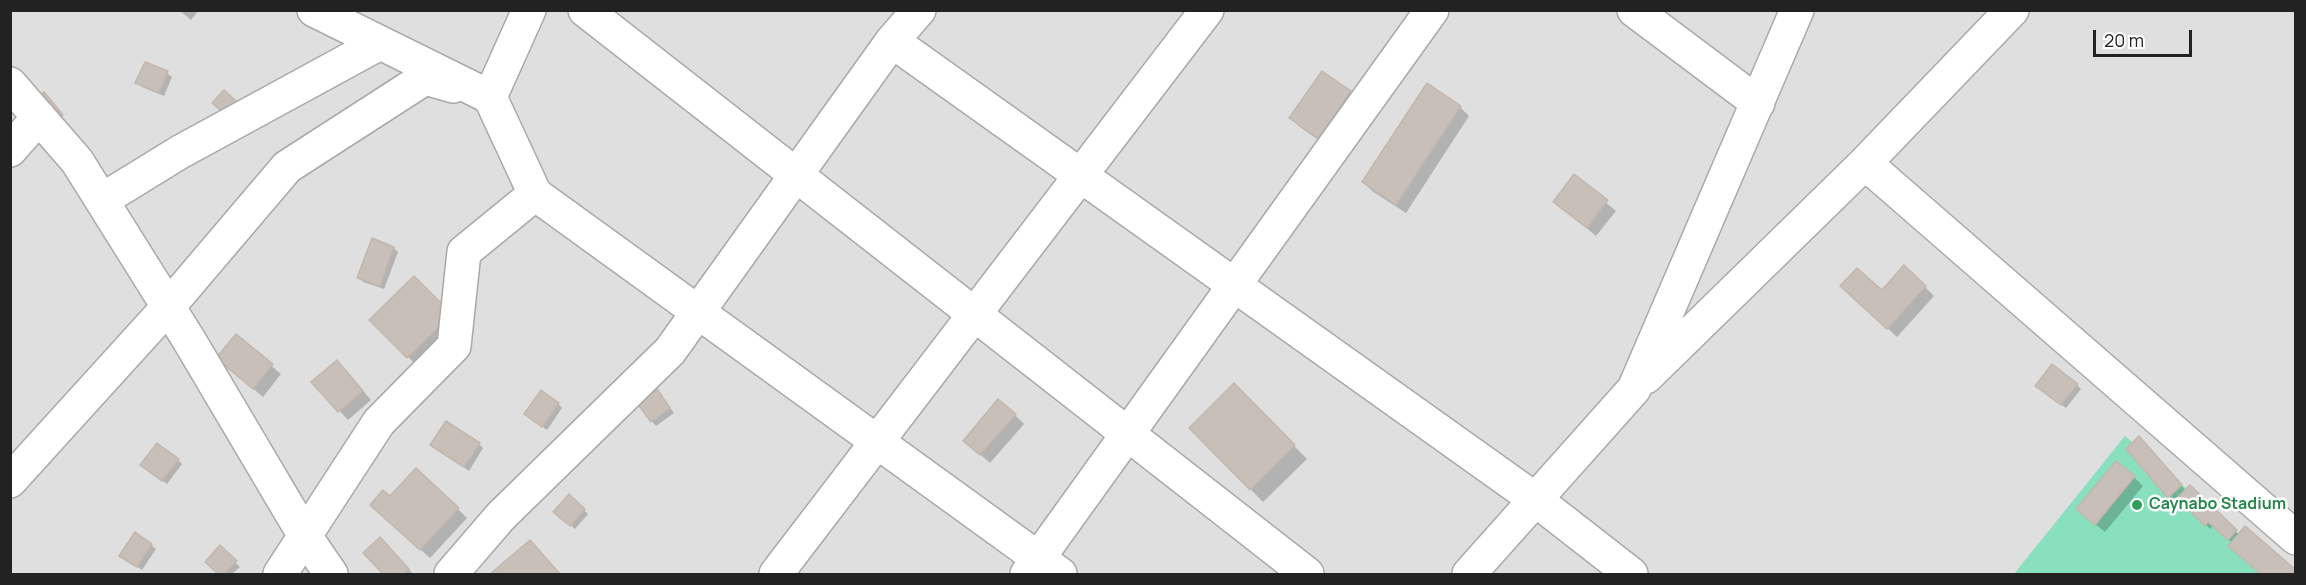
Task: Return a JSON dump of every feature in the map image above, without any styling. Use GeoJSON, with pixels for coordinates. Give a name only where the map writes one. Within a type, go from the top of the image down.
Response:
{"type":"FeatureCollection","features":[{"type":"Feature","properties":{"kind":"street"},"geometry":{"type":"LineString","coordinates":[[314,10],[490,97],[535,194],[877,442],[1042,569],[1127,435],[1432,10]]}},
{"type":"Feature","properties":{"kind":"street"},"geometry":{"type":"LineString","coordinates":[[490,97],[529,10]]}},
{"type":"Feature","properties":{"kind":"street"},"geometry":{"type":"LineString","coordinates":[[585,10],[1306,574]]}},
{"type":"Feature","properties":{"kind":"street"},"geometry":{"type":"LineString","coordinates":[[452,574],[501,516],[670,351],[892,41],[920,10]]}},
{"type":"Feature","properties":{"kind":"street"},"geometry":{"type":"LineString","coordinates":[[776,574],[1207,10]]}},
{"type":"Feature","properties":{"kind":"street"},"geometry":{"type":"LineString","coordinates":[[1634,10],[1758,102]]}},
{"type":"Feature","properties":{"kind":"street"},"geometry":{"type":"LineString","coordinates":[[1634,389],[1797,10]]}},
{"type":"Feature","properties":{"kind":"street"},"geometry":{"type":"LineString","coordinates":[[1469,574],[1634,389],[1865,163],[2012,10]]}},
{"type":"Feature","properties":{"kind":"street"},"geometry":{"type":"LineString","coordinates":[[892,41],[1536,500],[1631,574]]}},
{"type":"Feature","properties":{"kind":"street"},"geometry":{"type":"LineString","coordinates":[[102,200],[180,152],[380,43]]}},
{"type":"Feature","properties":{"kind":"street"},"geometry":{"type":"LineString","coordinates":[[10,481],[168,307],[286,167],[425,78],[490,97]]}},
{"type":"Feature","properties":{"kind":"street"},"geometry":{"type":"LineString","coordinates":[[10,84],[77,161],[168,307],[305,536],[331,574]]}},
{"type":"Feature","properties":{"kind":"street"},"geometry":{"type":"LineString","coordinates":[[10,150],[39,117]]}},
{"type":"Feature","properties":{"kind":"street"},"geometry":{"type":"LineString","coordinates":[[1865,163],[2295,538]]}},
{"type":"Feature","properties":{"kind":"street"},"geometry":{"type":"LineString","coordinates":[[280,574],[379,422],[454,346],[464,252],[535,194]]}},
{"type":"Feature","properties":{"kind":"shaded area"},"geometry":{"type":"Polygon","coordinates":[[[11,11],[2295,11],[2295,574],[11,574],[11,11]]]}},
{"type":"Feature","properties":{"kind":"green space","name":"Caynabo Stadium"},"geometry":{"type":"Polygon","coordinates":[[[2125,436],[2286,574],[2014,574],[2125,436]]]}},
{"type":"Feature","properties":{"kind":"building"},"geometry":{"type":"Polygon","coordinates":[[[145,62],[168,71],[159,93],[135,83],[145,62]]]}},
{"type":"Feature","properties":{"kind":"building"},"geometry":{"type":"Polygon","coordinates":[[[1322,71],[1351,91],[1319,139],[1289,118],[1322,71]]]}},
{"type":"Feature","properties":{"kind":"building"},"geometry":{"type":"Polygon","coordinates":[[[1427,83],[1461,106],[1396,205],[1362,182],[1427,83]]]}},
{"type":"Feature","properties":{"kind":"building"},"geometry":{"type":"Polygon","coordinates":[[[224,90],[245,109],[234,122],[212,103],[224,90]]]}},
{"type":"Feature","properties":{"kind":"building"},"geometry":{"type":"Polygon","coordinates":[[[44,92],[63,115],[49,128],[29,105],[44,92]]]}},
{"type":"Feature","properties":{"kind":"building"},"geometry":{"type":"Polygon","coordinates":[[[1574,174],[1608,200],[1587,228],[1553,202],[1574,174]]]}},
{"type":"Feature","properties":{"kind":"building"},"geometry":{"type":"Polygon","coordinates":[[[372,238],[394,247],[380,286],[357,278],[372,238]]]}},
{"type":"Feature","properties":{"kind":"building"},"geometry":{"type":"Polygon","coordinates":[[[1904,265],[1926,286],[1887,329],[1840,286],[1857,268],[1882,290],[1904,265]]]}},
{"type":"Feature","properties":{"kind":"building"},"geometry":{"type":"Polygon","coordinates":[[[414,276],[452,314],[407,358],[369,320],[414,276]]]}},
{"type":"Feature","properties":{"kind":"building"},"geometry":{"type":"Polygon","coordinates":[[[236,334],[273,364],[253,389],[216,358],[236,334]]]}},
{"type":"Feature","properties":{"kind":"building"},"geometry":{"type":"Polygon","coordinates":[[[337,360],[363,391],[338,412],[311,382],[337,360]]]}},
{"type":"Feature","properties":{"kind":"building"},"geometry":{"type":"Polygon","coordinates":[[[2052,364],[2078,384],[2061,405],[2035,386],[2052,364]]]}},
{"type":"Feature","properties":{"kind":"building"},"geometry":{"type":"Polygon","coordinates":[[[1234,383],[1295,445],[1250,490],[1189,428],[1234,383]]]}},
{"type":"Feature","properties":{"kind":"building"},"geometry":{"type":"Polygon","coordinates":[[[657,389],[670,408],[651,422],[637,403],[657,389]]]}},
{"type":"Feature","properties":{"kind":"building"},"geometry":{"type":"Polygon","coordinates":[[[541,390],[559,403],[542,427],[524,414],[541,390]]]}},
{"type":"Feature","properties":{"kind":"building"},"geometry":{"type":"Polygon","coordinates":[[[998,399],[1016,414],[980,455],[963,441],[998,399]]]}},
{"type":"Feature","properties":{"kind":"building"},"geometry":{"type":"Polygon","coordinates":[[[446,421],[480,443],[464,467],[430,445],[446,421]]]}},
{"type":"Feature","properties":{"kind":"building"},"geometry":{"type":"Polygon","coordinates":[[[2139,436],[2182,485],[2168,498],[2126,449],[2139,436]]]}},
{"type":"Feature","properties":{"kind":"building"},"geometry":{"type":"Polygon","coordinates":[[[157,443],[179,459],[162,481],[140,465],[157,443]]]}},
{"type":"Feature","properties":{"kind":"building"},"geometry":{"type":"Polygon","coordinates":[[[2116,461],[2135,476],[2095,525],[2076,509],[2116,461]]]}},
{"type":"Feature","properties":{"kind":"building"},"geometry":{"type":"Polygon","coordinates":[[[416,468],[459,508],[420,550],[370,505],[383,490],[390,496],[416,468]]]}},
{"type":"Feature","properties":{"kind":"building"},"geometry":{"type":"Polygon","coordinates":[[[2190,485],[2237,530],[2228,540],[2208,522],[2205,526],[2177,498],[2190,485]]]}},
{"type":"Feature","properties":{"kind":"building"},"geometry":{"type":"Polygon","coordinates":[[[569,494],[585,509],[570,526],[553,512],[569,494]]]}},
{"type":"Feature","properties":{"kind":"building"},"geometry":{"type":"Polygon","coordinates":[[[2245,526],[2296,570],[2296,574],[2261,574],[2228,546],[2245,526]]]}},
{"type":"Feature","properties":{"kind":"building"},"geometry":{"type":"Polygon","coordinates":[[[135,532],[152,544],[137,567],[119,556],[135,532]]]}},
{"type":"Feature","properties":{"kind":"building"},"geometry":{"type":"Polygon","coordinates":[[[380,537],[409,569],[403,574],[383,574],[363,553],[380,537]]]}},
{"type":"Feature","properties":{"kind":"building"},"geometry":{"type":"Polygon","coordinates":[[[530,540],[560,574],[490,574],[530,540]]]}},
{"type":"Feature","properties":{"kind":"building"},"geometry":{"type":"Polygon","coordinates":[[[220,545],[237,561],[224,574],[218,574],[205,562],[220,545]]]}},
{"type":"Feature","properties":{"kind":"place","name":"Caynabo Stadium"},"geometry":{"type":"Point","coordinates":[2137,505]}}]}
